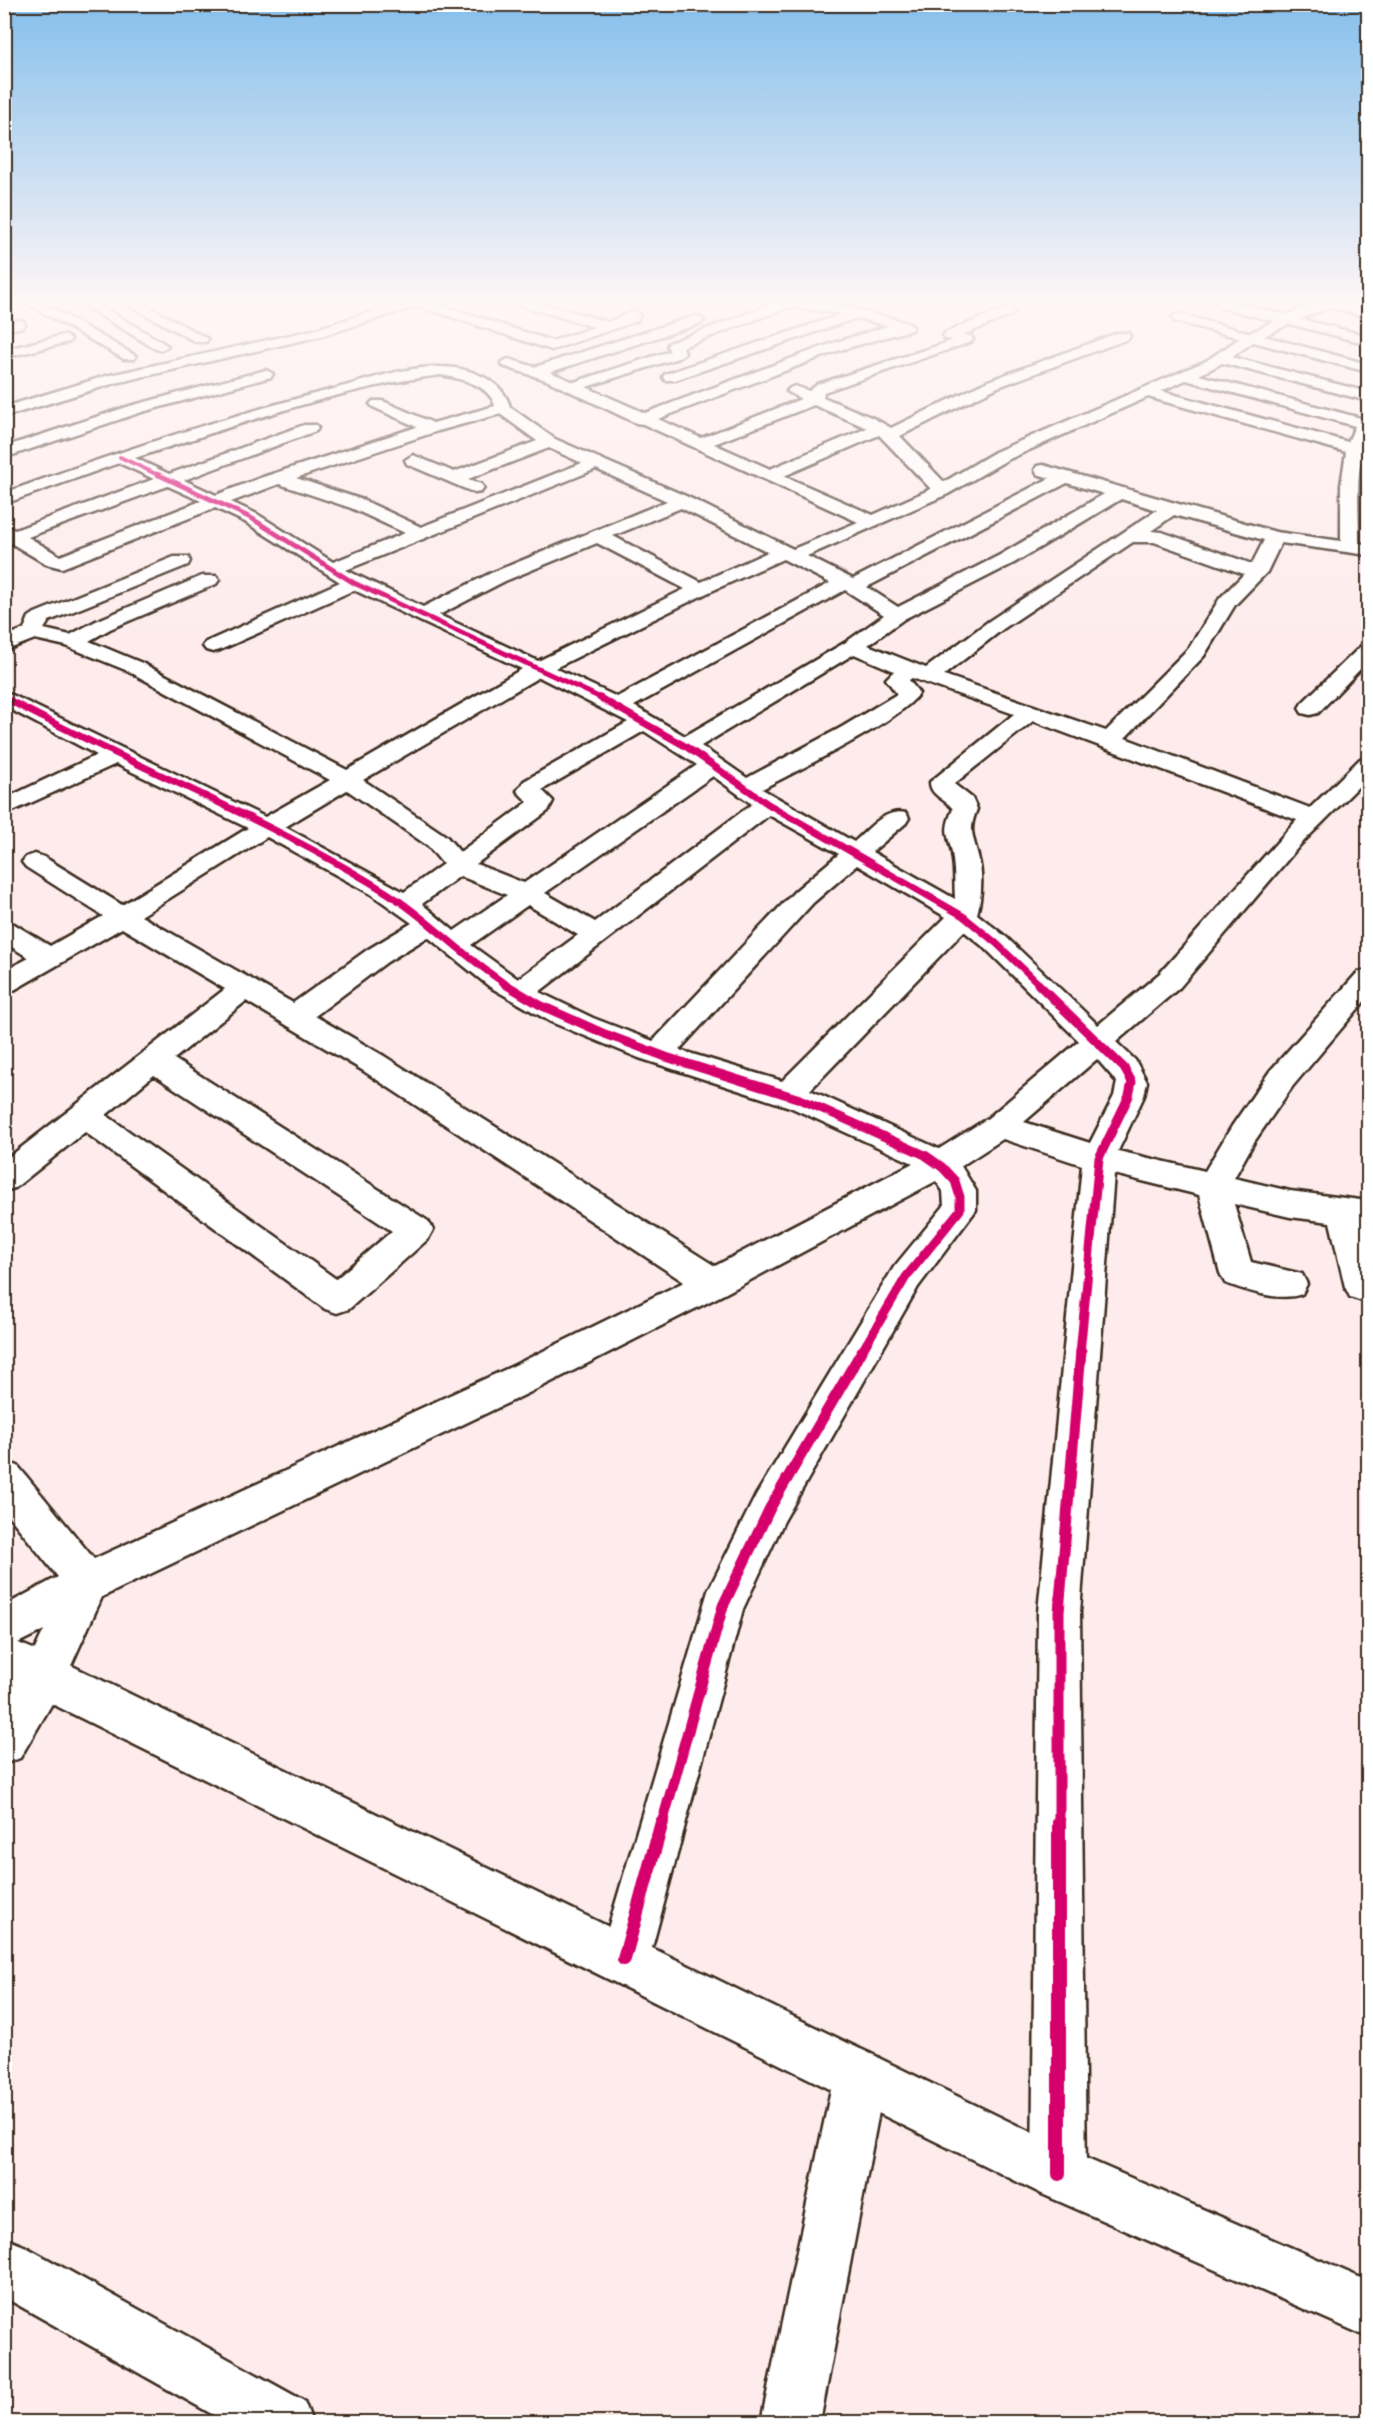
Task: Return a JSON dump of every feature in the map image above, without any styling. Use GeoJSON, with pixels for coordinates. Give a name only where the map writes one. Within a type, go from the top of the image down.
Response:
{"type":"FeatureCollection","features":[{"type":"Feature","properties":{"kind":"street"},"geometry":{"type":"LineString","coordinates":[[4,453],[120,414]]}},
{"type":"Feature","properties":{"kind":"street"},"geometry":{"type":"LineString","coordinates":[[4,499],[120,457],[255,414]]}},
{"type":"Feature","properties":{"kind":"street"},"geometry":{"type":"LineString","coordinates":[[10,533],[315,430],[274,414]]}},
{"type":"Feature","properties":{"kind":"street"},"geometry":{"type":"LineString","coordinates":[[401,414],[432,428]]}},
{"type":"Feature","properties":{"kind":"street"},"geometry":{"type":"LineString","coordinates":[[10,533],[53,560],[62,562],[279,478],[432,428],[483,414]]}},
{"type":"Feature","properties":{"kind":"street"},"geometry":{"type":"LineString","coordinates":[[510,414],[549,442],[598,462],[789,553],[849,585],[897,615]]}},
{"type":"Feature","properties":{"kind":"street"},"geometry":{"type":"LineString","coordinates":[[630,414],[873,522]]}},
{"type":"Feature","properties":{"kind":"street"},"geometry":{"type":"LineString","coordinates":[[642,420],[657,414]]}},
{"type":"Feature","properties":{"kind":"street"},"geometry":{"type":"LineString","coordinates":[[698,445],[776,414]]}},
{"type":"Feature","properties":{"kind":"street"},"geometry":{"type":"LineString","coordinates":[[853,414],[867,420],[885,432],[942,490]]}},
{"type":"Feature","properties":{"kind":"street"},"geometry":{"type":"LineString","coordinates":[[769,476],[925,414]]}},
{"type":"Feature","properties":{"kind":"street"},"geometry":{"type":"LineString","coordinates":[[4,983],[539,668],[700,589],[873,522],[942,490],[1001,456],[1096,414]]}},
{"type":"Feature","properties":{"kind":"street"},"geometry":{"type":"LineString","coordinates":[[1267,414],[1363,432]]}},
{"type":"Feature","properties":{"kind":"street"},"geometry":{"type":"LineString","coordinates":[[1307,414],[1363,432]]}},
{"type":"Feature","properties":{"kind":"street"},"geometry":{"type":"LineString","coordinates":[[1350,546],[1350,472],[1363,432]]}},
{"type":"Feature","properties":{"kind":"street"},"geometry":{"type":"LineString","coordinates":[[341,442],[363,452]]}},
{"type":"Feature","properties":{"kind":"street"},"geometry":{"type":"LineString","coordinates":[[454,478],[549,442]]}},
{"type":"Feature","properties":{"kind":"street"},"geometry":{"type":"LineString","coordinates":[[1001,456],[1171,509],[1275,537],[1368,550]]}},
{"type":"Feature","properties":{"kind":"street"},"geometry":{"type":"LineString","coordinates":[[120,457],[251,518],[354,583],[618,706],[685,746],[768,804],[963,916],[996,944],[1124,1068],[1132,1082],[1129,1096],[1099,1158],[1059,1612],[1059,2174]]}},
{"type":"Feature","properties":{"kind":"street"},"geometry":{"type":"LineString","coordinates":[[413,460],[503,501]]}},
{"type":"Feature","properties":{"kind":"street"},"geometry":{"type":"LineString","coordinates":[[332,569],[598,462]]}},
{"type":"Feature","properties":{"kind":"street"},"geometry":{"type":"LineString","coordinates":[[1350,472],[1368,476]]}},
{"type":"Feature","properties":{"kind":"street"},"geometry":{"type":"LineString","coordinates":[[618,706],[849,585],[1065,477]]}},
{"type":"Feature","properties":{"kind":"street"},"geometry":{"type":"LineString","coordinates":[[279,478],[365,507],[419,533]]}},
{"type":"Feature","properties":{"kind":"street"},"geometry":{"type":"LineString","coordinates":[[685,746],[853,646],[897,615],[986,570],[1119,493]]}},
{"type":"Feature","properties":{"kind":"street"},"geometry":{"type":"LineString","coordinates":[[423,615],[498,577],[682,501]]}},
{"type":"Feature","properties":{"kind":"street"},"geometry":{"type":"LineString","coordinates":[[746,788],[850,732],[905,698],[908,693],[897,679],[919,673],[1171,509]]}},
{"type":"Feature","properties":{"kind":"street"},"geometry":{"type":"LineString","coordinates":[[599,536],[700,589]]}},
{"type":"Feature","properties":{"kind":"street"},"geometry":{"type":"LineString","coordinates":[[1131,537],[1156,536],[1257,572]]}},
{"type":"Feature","properties":{"kind":"street"},"geometry":{"type":"LineString","coordinates":[[1110,740],[1197,652],[1227,602],[1257,572],[1275,537]]}},
{"type":"Feature","properties":{"kind":"street"},"geometry":{"type":"LineString","coordinates":[[33,632],[36,621],[42,617],[181,561]]}},
{"type":"Feature","properties":{"kind":"street"},"geometry":{"type":"LineString","coordinates":[[73,642],[103,625],[209,580]]}},
{"type":"Feature","properties":{"kind":"street"},"geometry":{"type":"LineString","coordinates":[[213,646],[354,583]]}},
{"type":"Feature","properties":{"kind":"street"},"geometry":{"type":"LineString","coordinates":[[4,645],[33,632],[73,642],[135,667],[347,780],[437,841],[459,866],[527,894],[597,934]]}},
{"type":"Feature","properties":{"kind":"street"},"geometry":{"type":"LineString","coordinates":[[853,646],[919,673],[1110,740],[1314,818]]}},
{"type":"Feature","properties":{"kind":"street"},"geometry":{"type":"LineString","coordinates":[[1310,708],[1368,650]]}},
{"type":"Feature","properties":{"kind":"street"},"geometry":{"type":"LineString","coordinates":[[9,703],[266,827],[381,888],[405,904],[482,968],[519,993],[603,1035],[788,1094],[852,1120],[940,1164],[959,1186],[962,1199],[960,1210],[906,1277],[770,1508],[723,1606],[624,1959]]}},
{"type":"Feature","properties":{"kind":"street"},"geometry":{"type":"LineString","coordinates":[[788,1094],[963,916],[968,900],[966,857],[959,838],[959,823],[964,809],[963,803],[942,788],[942,782],[1031,712]]}},
{"type":"Feature","properties":{"kind":"street"},"geometry":{"type":"LineString","coordinates":[[405,904],[539,806],[541,801],[529,791],[532,786],[644,722]]}},
{"type":"Feature","properties":{"kind":"street"},"geometry":{"type":"LineString","coordinates":[[4,808],[117,754]]}},
{"type":"Feature","properties":{"kind":"street"},"geometry":{"type":"LineString","coordinates":[[4,1629],[88,1583],[528,1376],[714,1283],[940,1164],[999,1126],[1170,980],[1292,840],[1368,764]]}},
{"type":"Feature","properties":{"kind":"street"},"geometry":{"type":"LineString","coordinates":[[453,944],[713,765]]}},
{"type":"Feature","properties":{"kind":"street"},"geometry":{"type":"LineString","coordinates":[[519,993],[768,804]]}},
{"type":"Feature","properties":{"kind":"street"},"geometry":{"type":"LineString","coordinates":[[658,1054],[804,897],[897,818]]}},
{"type":"Feature","properties":{"kind":"street"},"geometry":{"type":"LineString","coordinates":[[35,862],[243,989],[295,1016],[476,1128],[714,1283]]}},
{"type":"Feature","properties":{"kind":"street"},"geometry":{"type":"LineString","coordinates":[[295,1016],[377,956],[430,924]]}},
{"type":"Feature","properties":{"kind":"street"},"geometry":{"type":"LineString","coordinates":[[4,930],[49,958]]}},
{"type":"Feature","properties":{"kind":"street"},"geometry":{"type":"LineString","coordinates":[[1290,1284],[1237,1273],[1213,1186],[1243,1134],[1281,1078],[1368,979]]}},
{"type":"Feature","properties":{"kind":"street"},"geometry":{"type":"LineString","coordinates":[[4,1179],[243,989]]}},
{"type":"Feature","properties":{"kind":"street"},"geometry":{"type":"LineString","coordinates":[[84,1115],[337,1299],[416,1230],[153,1059]]}},
{"type":"Feature","properties":{"kind":"street"},"geometry":{"type":"LineString","coordinates":[[999,1126],[1099,1158],[1213,1186],[1290,1204],[1356,1213],[1362,1287]]}},
{"type":"Feature","properties":{"kind":"street"},"geometry":{"type":"LineString","coordinates":[[4,1479],[88,1583]]}},
{"type":"Feature","properties":{"kind":"street"},"geometry":{"type":"LineString","coordinates":[[4,1742],[25,1666],[88,1583]]}},
{"type":"Feature","properties":{"kind":"street"},"geometry":{"type":"LineString","coordinates":[[25,1666],[1059,2174],[1368,2309]]}},
{"type":"Feature","properties":{"kind":"street"},"geometry":{"type":"LineString","coordinates":[[790,2422],[860,2075]]}},
{"type":"Feature","properties":{"kind":"street"},"geometry":{"type":"LineString","coordinates":[[4,2266],[283,2422]]}},
{"type":"Feature","properties":{"kind":"cycle path"},"geometry":{"type":"LineString","coordinates":[[120,457],[251,518],[354,583],[618,706],[685,746],[768,804],[930,895],[963,916],[996,943],[1124,1068],[1132,1082],[1129,1096],[1099,1158],[1059,1612],[1059,2174]]}},
{"type":"Feature","properties":{"kind":"cycle path"},"geometry":{"type":"LineString","coordinates":[[4,697],[98,746],[288,838],[380,888],[500,981],[540,1005],[627,1043],[770,1088],[827,1110],[919,1152],[937,1163],[955,1181],[959,1191],[960,1210],[906,1277],[770,1508],[723,1606],[624,1959]]}}]}
